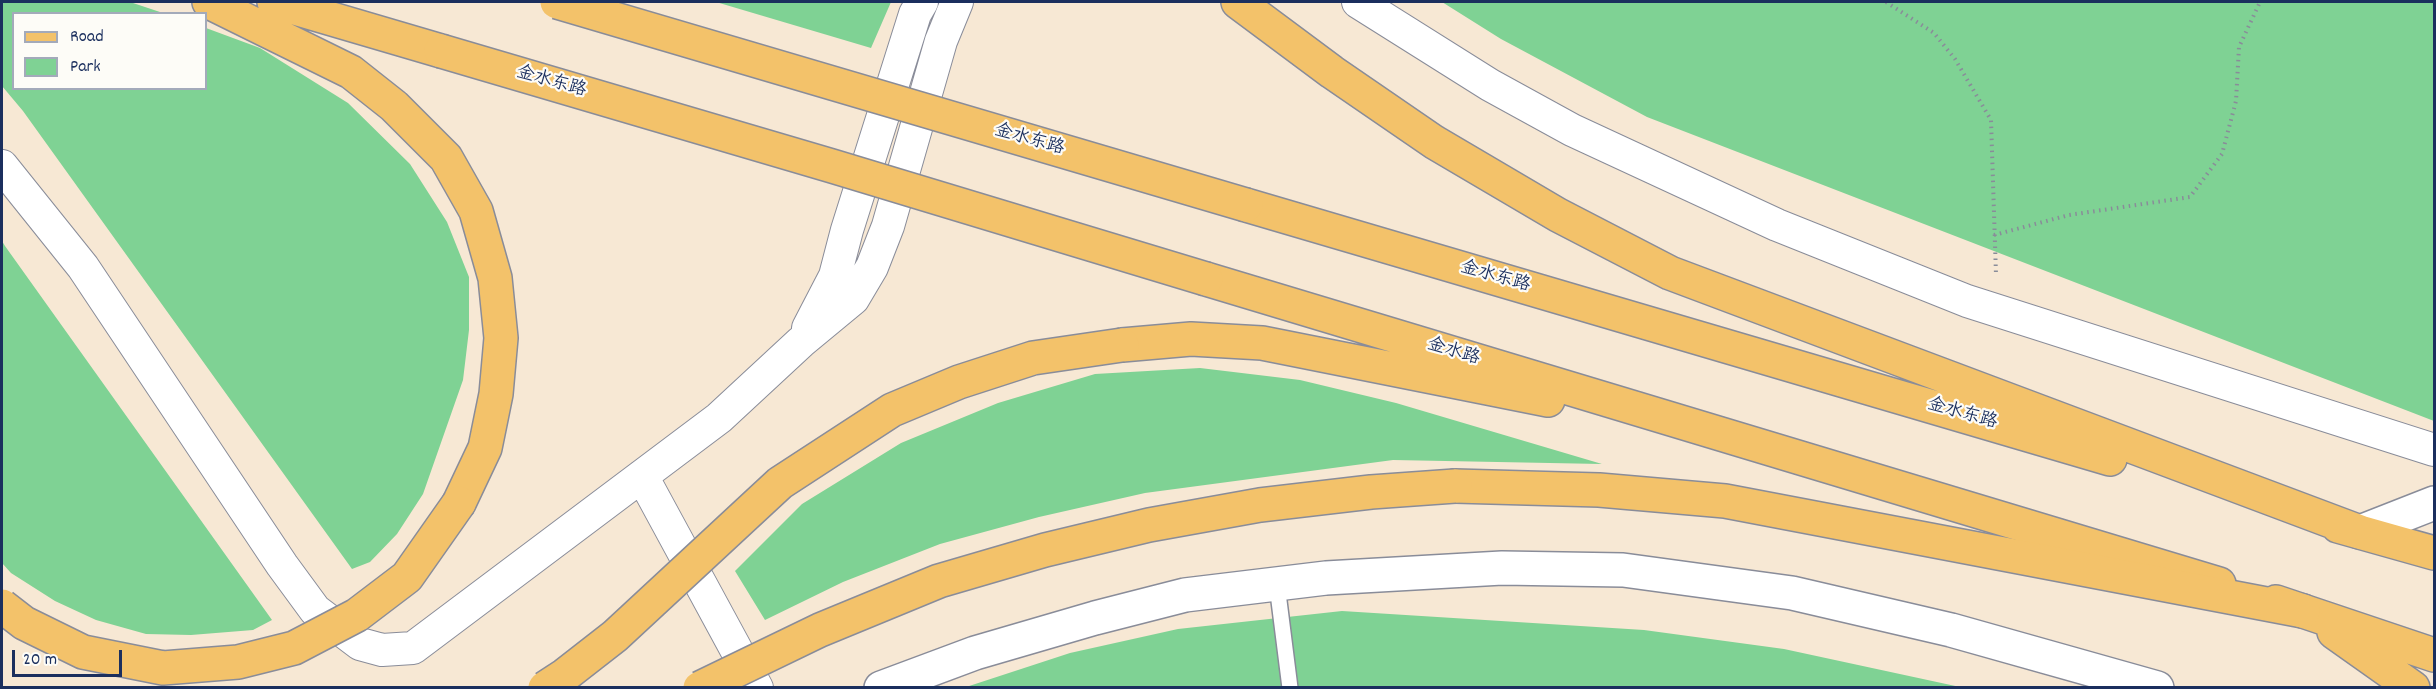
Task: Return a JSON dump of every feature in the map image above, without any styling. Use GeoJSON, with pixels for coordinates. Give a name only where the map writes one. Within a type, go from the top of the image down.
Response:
{"type":"FeatureCollection","features":[{"type":"Feature","properties":{"kind":"main road"},"geometry":{"type":"LineString","coordinates":[[2,606],[24,623],[83,652],[163,668],[238,662],[294,648],[357,615],[407,577],[459,503],[485,448],[496,394],[501,338],[495,278],[476,212],[446,158],[386,99],[351,72],[208,2]]}},
{"type":"Feature","properties":{"kind":"main road","name":"金水东路"},"geometry":{"type":"LineString","coordinates":[[274,2],[1206,279]]}},
{"type":"Feature","properties":{"kind":"main road","name":"金水东路"},"geometry":{"type":"LineString","coordinates":[[557,2],[2434,554]]}},
{"type":"Feature","properties":{"kind":"main road"},"geometry":{"type":"LineString","coordinates":[[1238,2],[1332,72],[1434,142],[1558,215],[1670,273],[2360,532]]}},
{"type":"Feature","properties":{"kind":"main road","name":"金水路"},"geometry":{"type":"LineString","coordinates":[[1206,279],[1701,427]]}},
{"type":"Feature","properties":{"kind":"main road"},"geometry":{"type":"LineString","coordinates":[[545,687],[565,675],[615,636],[780,483],[892,410],[959,382],[1033,358],[1122,345],[1191,339],[1262,343],[1480,388],[1701,427],[2133,556],[2434,655]]}},
{"type":"Feature","properties":{"kind":"main road"},"geometry":{"type":"LineString","coordinates":[[700,687],[820,630],[939,581],[1046,550],[1149,525],[1260,505],[1371,492],[1455,486],[1599,490],[1725,501],[2303,611],[2413,687]]}},
{"type":"Feature","properties":{"kind":"street"},"geometry":{"type":"LineString","coordinates":[[801,342],[835,276],[911,25],[922,2]]}},
{"type":"Feature","properties":{"kind":"street"},"geometry":{"type":"LineString","coordinates":[[2,166],[83,267],[275,555],[315,610],[360,644],[382,650],[413,648],[720,418],[801,342],[852,299],[872,267],[888,226],[941,40],[957,2]]}},
{"type":"Feature","properties":{"kind":"street"},"geometry":{"type":"LineString","coordinates":[[1358,2],[1490,85],[1572,130],[1777,225],[1967,301],[2434,450]]}},
{"type":"Feature","properties":{"kind":"street"},"geometry":{"type":"LineString","coordinates":[[642,476],[756,687]]}},
{"type":"Feature","properties":{"kind":"street"},"geometry":{"type":"LineString","coordinates":[[2360,532],[2434,503]]}},
{"type":"Feature","properties":{"kind":"street"},"geometry":{"type":"LineString","coordinates":[[881,687],[975,654],[1095,618],[1185,596],[1326,578],[1503,568],[1623,570],[1792,593],[1951,630],[2157,687]]}},
{"type":"Feature","properties":{"kind":"lane"},"geometry":{"type":"LineString","coordinates":[[1277,585],[1290,687]]}},
{"type":"Feature","properties":{"kind":"path"},"geometry":{"type":"LineString","coordinates":[[1886,2],[1934,33],[1955,59],[1991,120],[1997,310]]}},
{"type":"Feature","properties":{"kind":"path"},"geometry":{"type":"LineString","coordinates":[[1994,235],[2069,214],[2190,197],[2222,154],[2236,101],[2239,47],[2260,2]]}},
{"type":"Feature","properties":{"kind":"green space"},"geometry":{"type":"Polygon","coordinates":[[[2,2],[130,2],[160,12],[12,12],[12,90],[207,90],[207,28],[260,48],[348,103],[410,164],[447,222],[469,277],[469,330],[463,380],[423,494],[397,534],[370,562],[352,569],[23,111],[2,86],[2,2]]]}},
{"type":"Feature","properties":{"kind":"green space"},"geometry":{"type":"Polygon","coordinates":[[[716,2],[891,2],[871,48],[716,2]]]}},
{"type":"Feature","properties":{"kind":"green space"},"geometry":{"type":"Polygon","coordinates":[[[1442,2],[2434,2],[2434,421],[1647,117],[1501,39],[1442,2]]]}},
{"type":"Feature","properties":{"kind":"green space"},"geometry":{"type":"Polygon","coordinates":[[[2,241],[272,620],[253,630],[191,635],[146,634],[96,620],[55,601],[11,573],[2,563],[2,241]]]}},
{"type":"Feature","properties":{"kind":"green space"},"geometry":{"type":"Polygon","coordinates":[[[1200,368],[1300,380],[1396,403],[1602,464],[1393,460],[1145,493],[1039,517],[940,544],[843,582],[765,620],[735,571],[802,504],[901,443],[998,403],[1095,374],[1200,368]]]}},
{"type":"Feature","properties":{"kind":"green space"},"geometry":{"type":"Polygon","coordinates":[[[1342,611],[1644,630],[1784,649],[1960,687],[963,688],[1070,653],[1178,629],[1342,611]]]}}]}
